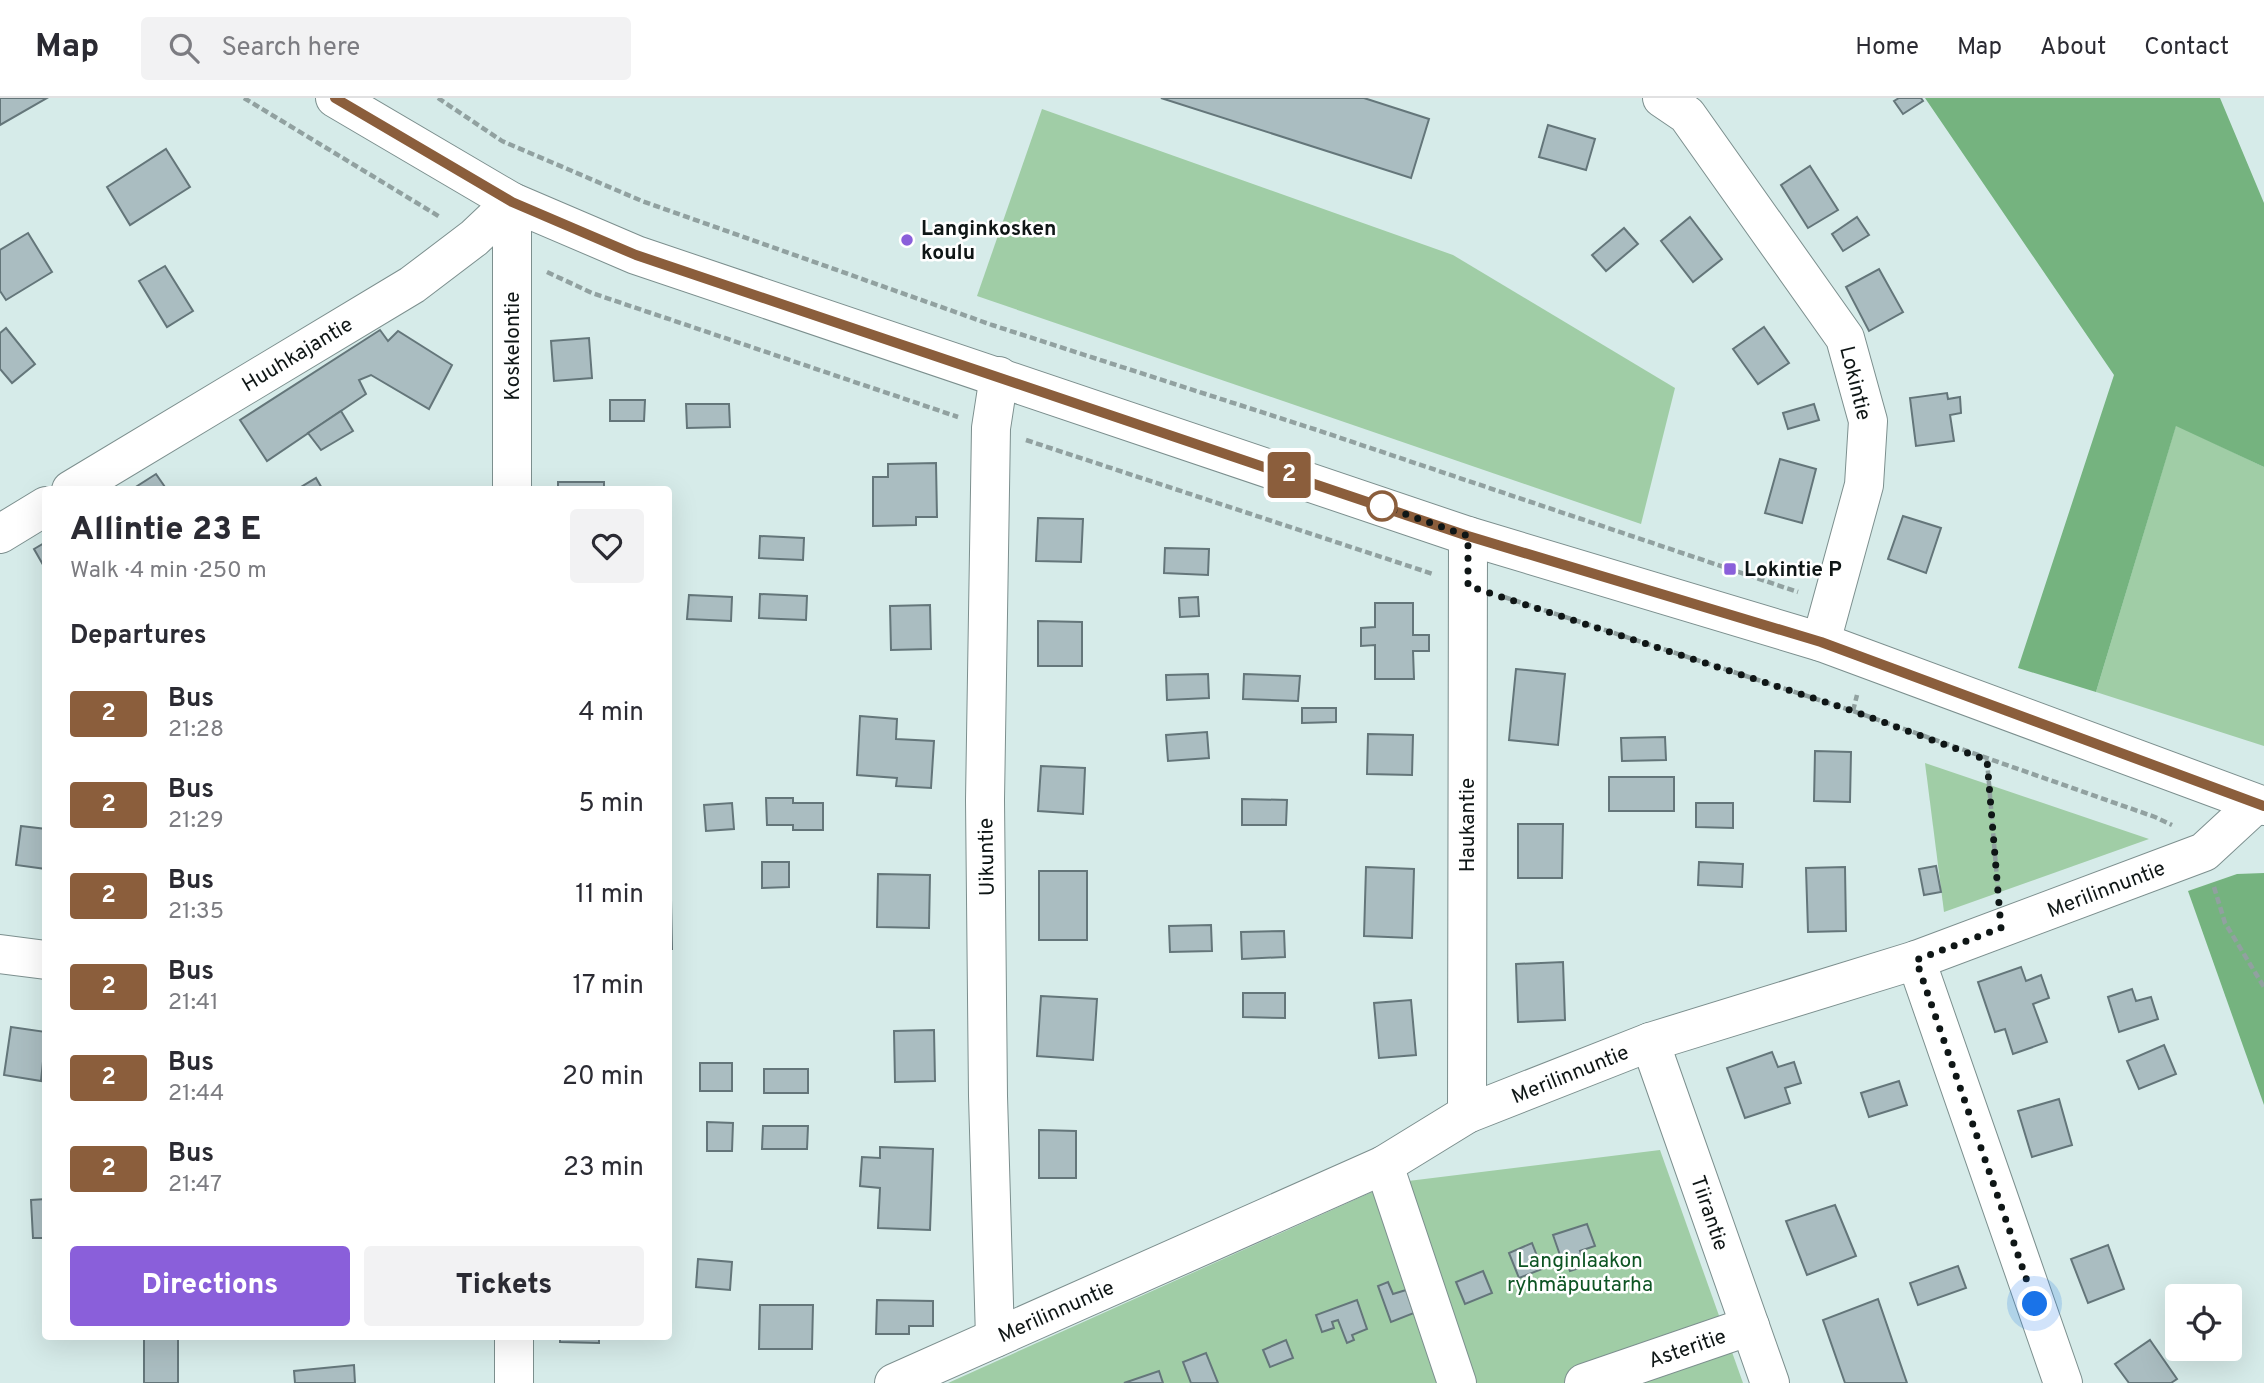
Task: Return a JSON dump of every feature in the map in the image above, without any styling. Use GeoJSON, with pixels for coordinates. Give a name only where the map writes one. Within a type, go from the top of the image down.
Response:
{"type":"FeatureCollection","features":[{"type":"Feature","properties":{"kind":"street"},"geometry":{"type":"LineString","coordinates":[[335,98],[512,202],[636,255],[1468,536],[1821,642],[2260,805]]}},
{"type":"Feature","properties":{"kind":"street","name":"Lokintie"},"geometry":{"type":"LineString","coordinates":[[1681,104],[1845,338],[1868,421],[1864,485],[1821,642]]}},
{"type":"Feature","properties":{"kind":"street","name":"Huuhkajantie"},"geometry":{"type":"LineString","coordinates":[[78,486],[412,285],[474,238],[512,202]]}},
{"type":"Feature","properties":{"kind":"street","name":"Koskelontie"},"geometry":{"type":"LineString","coordinates":[[512,202],[512,486]]}},
{"type":"Feature","properties":{"kind":"street","name":"Uikuntie"},"geometry":{"type":"LineString","coordinates":[[995,1338],[988,1096],[985,800],[991,428],[999,376]]}},
{"type":"Feature","properties":{"kind":"street"},"geometry":{"type":"LineString","coordinates":[[0,534],[42,508]]}},
{"type":"Feature","properties":{"kind":"street","name":"Haukantie"},"geometry":{"type":"LineString","coordinates":[[1467,1114],[1468,536]]}},
{"type":"Feature","properties":{"kind":"street","name":"Merilinnuntie"},"geometry":{"type":"LineString","coordinates":[[894,1383],[1384,1165],[1467,1114],[1650,1042],[1916,960],[2208,848],[2260,805]]}},
{"type":"Feature","properties":{"kind":"street"},"geometry":{"type":"LineString","coordinates":[[0,954],[42,959]]}},
{"type":"Feature","properties":{"kind":"street"},"geometry":{"type":"LineString","coordinates":[[1916,960],[2063,1383]]}},
{"type":"Feature","properties":{"kind":"street","name":"Tiirantie"},"geometry":{"type":"LineString","coordinates":[[1650,1042],[1770,1383]]}},
{"type":"Feature","properties":{"kind":"street"},"geometry":{"type":"LineString","coordinates":[[1384,1165],[1457,1383]]}},
{"type":"Feature","properties":{"kind":"street","name":"Asteritie"},"geometry":{"type":"LineString","coordinates":[[1584,1383],[1750,1326]]}},
{"type":"Feature","properties":{"kind":"street"},"geometry":{"type":"LineString","coordinates":[[514,1340],[514,1383]]}},
{"type":"Feature","properties":{"kind":"path"},"geometry":{"type":"LineString","coordinates":[[244,98],[474,238]]}},
{"type":"Feature","properties":{"kind":"path"},"geometry":{"type":"LineString","coordinates":[[438,98],[502,141],[642,201],[992,326],[1343,439],[1832,602]]}},
{"type":"Feature","properties":{"kind":"path"},"geometry":{"type":"LineString","coordinates":[[511,255],[592,293],[991,428],[1853,711],[2155,817],[2208,848],[2225,923],[2264,987]]}},
{"type":"Feature","properties":{"kind":"path"},"geometry":{"type":"LineString","coordinates":[[1987,760],[2001,928]]}},
{"type":"Feature","properties":{"kind":"green space"},"geometry":{"type":"Polygon","coordinates":[[[1925,98],[2220,98],[2264,203],[2264,467],[2176,426],[2096,692],[2018,668],[2114,375],[1925,98]]]}},
{"type":"Feature","properties":{"kind":"green space"},"geometry":{"type":"Polygon","coordinates":[[[1042,109],[1453,255],[1675,388],[1641,524],[977,296],[1042,109]]]}},
{"type":"Feature","properties":{"kind":"green space"},"geometry":{"type":"Polygon","coordinates":[[[2176,425],[2264,467],[2264,746],[2096,692],[2176,425]]]}},
{"type":"Feature","properties":{"kind":"green space"},"geometry":{"type":"Polygon","coordinates":[[[1925,763],[2149,839],[1944,912],[1925,763]]]}},
{"type":"Feature","properties":{"kind":"green space"},"geometry":{"type":"Polygon","coordinates":[[[2264,873],[2264,1105],[2188,891],[2237,874],[2264,873]]]}},
{"type":"Feature","properties":{"kind":"green space","name":"Langinlaakon ryhmäpuutarha"},"geometry":{"type":"Polygon","coordinates":[[[1660,1150],[1743,1383],[948,1383],[1392,1183],[1660,1150]]]}},
{"type":"Feature","properties":{"kind":"building"},"geometry":{"type":"Polygon","coordinates":[[[0,98],[47,98],[0,125],[0,98]]]}},
{"type":"Feature","properties":{"kind":"building"},"geometry":{"type":"Polygon","coordinates":[[[1161,98],[1364,98],[1429,119],[1411,178],[1161,98]]]}},
{"type":"Feature","properties":{"kind":"building"},"geometry":{"type":"Polygon","coordinates":[[[1899,98],[1921,98],[1923,101],[1903,114],[1894,101],[1899,98]]]}},
{"type":"Feature","properties":{"kind":"building"},"geometry":{"type":"Polygon","coordinates":[[[1548,125],[1595,139],[1586,170],[1539,157],[1548,125]]]}},
{"type":"Feature","properties":{"kind":"building"},"geometry":{"type":"Polygon","coordinates":[[[166,149],[190,187],[130,225],[107,187],[166,149]]]}},
{"type":"Feature","properties":{"kind":"building"},"geometry":{"type":"Polygon","coordinates":[[[1810,166],[1838,210],[1808,228],[1781,185],[1810,166]]]}},
{"type":"Feature","properties":{"kind":"building"},"geometry":{"type":"Polygon","coordinates":[[[1690,217],[1722,259],[1693,282],[1661,241],[1690,217]]]}},
{"type":"Feature","properties":{"kind":"building"},"geometry":{"type":"Polygon","coordinates":[[[1857,217],[1869,235],[1843,251],[1832,234],[1857,217]]]}},
{"type":"Feature","properties":{"kind":"building"},"geometry":{"type":"Polygon","coordinates":[[[1624,228],[1638,244],[1606,271],[1592,255],[1624,228]]]}},
{"type":"Feature","properties":{"kind":"building"},"geometry":{"type":"Polygon","coordinates":[[[28,233],[52,272],[6,300],[0,291],[0,250],[28,233]]]}},
{"type":"Feature","properties":{"kind":"building"},"geometry":{"type":"Polygon","coordinates":[[[165,266],[193,311],[167,327],[139,281],[165,266]]]}},
{"type":"Feature","properties":{"kind":"building"},"geometry":{"type":"Polygon","coordinates":[[[1879,269],[1903,312],[1869,331],[1846,287],[1879,269]]]}},
{"type":"Feature","properties":{"kind":"building"},"geometry":{"type":"Polygon","coordinates":[[[1764,327],[1789,363],[1758,384],[1733,349],[1764,327]]]}},
{"type":"Feature","properties":{"kind":"building"},"geometry":{"type":"Polygon","coordinates":[[[6,328],[35,364],[12,383],[0,369],[0,333],[6,328]]]}},
{"type":"Feature","properties":{"kind":"building"},"geometry":{"type":"Polygon","coordinates":[[[380,330],[388,341],[398,331],[452,365],[429,409],[371,375],[359,380],[366,394],[267,461],[240,420],[380,330]]]}},
{"type":"Feature","properties":{"kind":"building"},"geometry":{"type":"Polygon","coordinates":[[[589,338],[592,378],[554,381],[551,341],[589,338]]]}},
{"type":"Feature","properties":{"kind":"building"},"geometry":{"type":"Polygon","coordinates":[[[1947,393],[1948,399],[1960,397],[1961,413],[1950,415],[1954,441],[1916,446],[1910,398],[1947,393]]]}},
{"type":"Feature","properties":{"kind":"building"},"geometry":{"type":"Polygon","coordinates":[[[610,400],[645,400],[644,421],[610,421],[610,400]]]}},
{"type":"Feature","properties":{"kind":"building"},"geometry":{"type":"Polygon","coordinates":[[[686,404],[729,404],[730,427],[687,428],[686,404]]]}},
{"type":"Feature","properties":{"kind":"building"},"geometry":{"type":"Polygon","coordinates":[[[1814,404],[1819,420],[1788,429],[1783,413],[1814,404]]]}},
{"type":"Feature","properties":{"kind":"building"},"geometry":{"type":"Polygon","coordinates":[[[341,411],[353,431],[321,450],[308,433],[341,411]]]}},
{"type":"Feature","properties":{"kind":"building"},"geometry":{"type":"Polygon","coordinates":[[[1780,459],[1816,469],[1802,523],[1765,513],[1780,459]]]}},
{"type":"Feature","properties":{"kind":"building"},"geometry":{"type":"Polygon","coordinates":[[[936,463],[937,517],[916,517],[916,525],[873,526],[873,477],[888,477],[888,464],[936,463]]]}},
{"type":"Feature","properties":{"kind":"building"},"geometry":{"type":"Polygon","coordinates":[[[156,474],[164,486],[137,486],[156,474]]]}},
{"type":"Feature","properties":{"kind":"building"},"geometry":{"type":"Polygon","coordinates":[[[316,478],[321,486],[303,486],[316,478]]]}},
{"type":"Feature","properties":{"kind":"building"},"geometry":{"type":"Polygon","coordinates":[[[558,482],[604,482],[604,486],[558,486],[558,482]]]}},
{"type":"Feature","properties":{"kind":"building"},"geometry":{"type":"Polygon","coordinates":[[[1903,516],[1941,528],[1926,573],[1888,559],[1903,516]]]}},
{"type":"Feature","properties":{"kind":"building"},"geometry":{"type":"Polygon","coordinates":[[[1038,518],[1083,519],[1081,562],[1036,561],[1038,518]]]}},
{"type":"Feature","properties":{"kind":"building"},"geometry":{"type":"Polygon","coordinates":[[[760,536],[804,538],[803,560],[759,558],[760,536]]]}},
{"type":"Feature","properties":{"kind":"building"},"geometry":{"type":"Polygon","coordinates":[[[42,544],[42,563],[34,549],[42,544]]]}},
{"type":"Feature","properties":{"kind":"building"},"geometry":{"type":"Polygon","coordinates":[[[1165,548],[1209,549],[1208,575],[1164,573],[1165,548]]]}},
{"type":"Feature","properties":{"kind":"building"},"geometry":{"type":"Polygon","coordinates":[[[760,594],[807,596],[806,620],[759,618],[760,594]]]}},
{"type":"Feature","properties":{"kind":"building"},"geometry":{"type":"Polygon","coordinates":[[[689,595],[732,597],[731,621],[687,619],[689,595]]]}},
{"type":"Feature","properties":{"kind":"building"},"geometry":{"type":"Polygon","coordinates":[[[1198,597],[1199,616],[1180,617],[1179,598],[1198,597]]]}},
{"type":"Feature","properties":{"kind":"building"},"geometry":{"type":"Polygon","coordinates":[[[1375,603],[1413,603],[1413,635],[1429,635],[1429,651],[1413,651],[1414,679],[1375,679],[1375,645],[1361,646],[1361,628],[1375,627],[1375,603]]]}},
{"type":"Feature","properties":{"kind":"building"},"geometry":{"type":"Polygon","coordinates":[[[930,605],[931,649],[891,650],[890,606],[930,605]]]}},
{"type":"Feature","properties":{"kind":"building"},"geometry":{"type":"Polygon","coordinates":[[[1038,621],[1082,622],[1082,666],[1038,666],[1038,621]]]}},
{"type":"Feature","properties":{"kind":"building"},"geometry":{"type":"Polygon","coordinates":[[[1516,669],[1565,674],[1558,745],[1509,740],[1516,669]]]}},
{"type":"Feature","properties":{"kind":"building"},"geometry":{"type":"Polygon","coordinates":[[[1208,674],[1209,698],[1167,700],[1166,675],[1208,674]]]}},
{"type":"Feature","properties":{"kind":"building"},"geometry":{"type":"Polygon","coordinates":[[[1244,674],[1300,676],[1298,701],[1243,699],[1244,674]]]}},
{"type":"Feature","properties":{"kind":"building"},"geometry":{"type":"Polygon","coordinates":[[[1302,708],[1336,708],[1336,722],[1302,723],[1302,708]]]}},
{"type":"Feature","properties":{"kind":"building"},"geometry":{"type":"Polygon","coordinates":[[[860,716],[897,719],[896,739],[934,741],[931,788],[896,786],[897,778],[857,775],[860,716]]]}},
{"type":"Feature","properties":{"kind":"building"},"geometry":{"type":"Polygon","coordinates":[[[1207,732],[1209,758],[1168,761],[1166,735],[1207,732]]]}},
{"type":"Feature","properties":{"kind":"building"},"geometry":{"type":"Polygon","coordinates":[[[1368,734],[1413,735],[1412,775],[1367,774],[1368,734]]]}},
{"type":"Feature","properties":{"kind":"building"},"geometry":{"type":"Polygon","coordinates":[[[1665,737],[1666,760],[1622,761],[1621,738],[1665,737]]]}},
{"type":"Feature","properties":{"kind":"building"},"geometry":{"type":"Polygon","coordinates":[[[1815,751],[1851,752],[1850,802],[1814,801],[1815,751]]]}},
{"type":"Feature","properties":{"kind":"building"},"geometry":{"type":"Polygon","coordinates":[[[1041,766],[1085,768],[1083,814],[1038,811],[1041,766]]]}},
{"type":"Feature","properties":{"kind":"building"},"geometry":{"type":"Polygon","coordinates":[[[1609,777],[1674,777],[1674,811],[1609,811],[1609,777]]]}},
{"type":"Feature","properties":{"kind":"building"},"geometry":{"type":"Polygon","coordinates":[[[766,798],[793,798],[793,803],[823,803],[823,830],[793,830],[793,825],[767,825],[766,798]]]}},
{"type":"Feature","properties":{"kind":"building"},"geometry":{"type":"Polygon","coordinates":[[[1242,799],[1287,800],[1286,825],[1242,825],[1242,799]]]}},
{"type":"Feature","properties":{"kind":"building"},"geometry":{"type":"Polygon","coordinates":[[[732,803],[734,829],[706,831],[704,805],[732,803]]]}},
{"type":"Feature","properties":{"kind":"building"},"geometry":{"type":"Polygon","coordinates":[[[1696,803],[1733,803],[1733,828],[1696,827],[1696,803]]]}},
{"type":"Feature","properties":{"kind":"building"},"geometry":{"type":"Polygon","coordinates":[[[1518,824],[1563,824],[1562,878],[1518,878],[1518,824]]]}},
{"type":"Feature","properties":{"kind":"building"},"geometry":{"type":"Polygon","coordinates":[[[21,826],[42,829],[42,868],[16,865],[21,826]]]}},
{"type":"Feature","properties":{"kind":"building"},"geometry":{"type":"Polygon","coordinates":[[[762,862],[789,862],[789,887],[762,888],[762,862]]]}},
{"type":"Feature","properties":{"kind":"building"},"geometry":{"type":"Polygon","coordinates":[[[1699,862],[1743,864],[1742,887],[1698,885],[1699,862]]]}},
{"type":"Feature","properties":{"kind":"building"},"geometry":{"type":"Polygon","coordinates":[[[1936,866],[1941,892],[1924,895],[1919,869],[1936,866]]]}},
{"type":"Feature","properties":{"kind":"building"},"geometry":{"type":"Polygon","coordinates":[[[1366,867],[1414,869],[1412,938],[1364,936],[1366,867]]]}},
{"type":"Feature","properties":{"kind":"building"},"geometry":{"type":"Polygon","coordinates":[[[1845,867],[1846,931],[1808,932],[1806,868],[1845,867]]]}},
{"type":"Feature","properties":{"kind":"building"},"geometry":{"type":"Polygon","coordinates":[[[1039,871],[1087,871],[1087,940],[1039,940],[1039,871]]]}},
{"type":"Feature","properties":{"kind":"building"},"geometry":{"type":"Polygon","coordinates":[[[878,874],[930,875],[929,928],[877,927],[878,874]]]}},
{"type":"Feature","properties":{"kind":"building"},"geometry":{"type":"Polygon","coordinates":[[[1211,925],[1212,951],[1170,952],[1169,926],[1211,925]]]}},
{"type":"Feature","properties":{"kind":"building"},"geometry":{"type":"Polygon","coordinates":[[[1284,931],[1285,957],[1242,959],[1241,932],[1284,931]]]}},
{"type":"Feature","properties":{"kind":"building"},"geometry":{"type":"Polygon","coordinates":[[[1563,962],[1565,1020],[1518,1022],[1516,964],[1563,962]]]}},
{"type":"Feature","properties":{"kind":"building"},"geometry":{"type":"Polygon","coordinates":[[[2021,967],[2026,981],[2041,975],[2049,998],[2033,1004],[2047,1042],[2013,1054],[2005,1029],[1995,1032],[1978,982],[2021,967]]]}},
{"type":"Feature","properties":{"kind":"building"},"geometry":{"type":"Polygon","coordinates":[[[2132,989],[2136,1001],[2151,997],[2158,1019],[2119,1032],[2108,997],[2132,989]]]}},
{"type":"Feature","properties":{"kind":"building"},"geometry":{"type":"Polygon","coordinates":[[[1243,993],[1285,993],[1285,1018],[1243,1017],[1243,993]]]}},
{"type":"Feature","properties":{"kind":"building"},"geometry":{"type":"Polygon","coordinates":[[[1041,996],[1097,999],[1093,1060],[1037,1056],[1041,996]]]}},
{"type":"Feature","properties":{"kind":"building"},"geometry":{"type":"Polygon","coordinates":[[[1411,1000],[1416,1055],[1379,1058],[1374,1003],[1411,1000]]]}},
{"type":"Feature","properties":{"kind":"building"},"geometry":{"type":"Polygon","coordinates":[[[11,1027],[42,1031],[41,1081],[4,1075],[11,1027]]]}},
{"type":"Feature","properties":{"kind":"building"},"geometry":{"type":"Polygon","coordinates":[[[934,1030],[935,1081],[895,1082],[894,1031],[934,1030]]]}},
{"type":"Feature","properties":{"kind":"building"},"geometry":{"type":"Polygon","coordinates":[[[2164,1045],[2176,1074],[2139,1089],[2127,1061],[2164,1045]]]}},
{"type":"Feature","properties":{"kind":"building"},"geometry":{"type":"Polygon","coordinates":[[[1772,1052],[1778,1067],[1794,1062],[1801,1083],[1785,1088],[1790,1103],[1745,1118],[1727,1068],[1772,1052]]]}},
{"type":"Feature","properties":{"kind":"building"},"geometry":{"type":"Polygon","coordinates":[[[700,1063],[732,1063],[732,1091],[700,1091],[700,1063]]]}},
{"type":"Feature","properties":{"kind":"building"},"geometry":{"type":"Polygon","coordinates":[[[764,1069],[808,1069],[808,1093],[764,1093],[764,1069]]]}},
{"type":"Feature","properties":{"kind":"building"},"geometry":{"type":"Polygon","coordinates":[[[1899,1081],[1907,1105],[1869,1117],[1861,1093],[1899,1081]]]}},
{"type":"Feature","properties":{"kind":"building"},"geometry":{"type":"Polygon","coordinates":[[[2059,1099],[2072,1145],[2032,1157],[2018,1111],[2059,1099]]]}},
{"type":"Feature","properties":{"kind":"building"},"geometry":{"type":"Polygon","coordinates":[[[707,1122],[733,1123],[732,1151],[707,1151],[707,1122]]]}},
{"type":"Feature","properties":{"kind":"building"},"geometry":{"type":"Polygon","coordinates":[[[763,1126],[808,1126],[807,1149],[762,1149],[763,1126]]]}},
{"type":"Feature","properties":{"kind":"building"},"geometry":{"type":"Polygon","coordinates":[[[1039,1130],[1076,1131],[1076,1178],[1039,1178],[1039,1130]]]}},
{"type":"Feature","properties":{"kind":"building"},"geometry":{"type":"Polygon","coordinates":[[[880,1147],[933,1149],[930,1230],[878,1228],[880,1188],[860,1186],[862,1157],[880,1158],[880,1147]]]}},
{"type":"Feature","properties":{"kind":"building"},"geometry":{"type":"Polygon","coordinates":[[[42,1199],[42,1238],[33,1238],[31,1200],[42,1199]]]}},
{"type":"Feature","properties":{"kind":"building"},"geometry":{"type":"Polygon","coordinates":[[[1835,1205],[1856,1256],[1807,1275],[1786,1221],[1835,1205]]]}},
{"type":"Feature","properties":{"kind":"building"},"geometry":{"type":"Polygon","coordinates":[[[1587,1224],[1595,1246],[1580,1251],[1585,1266],[1570,1271],[1564,1257],[1561,1258],[1553,1235],[1587,1224]]]}},
{"type":"Feature","properties":{"kind":"building"},"geometry":{"type":"Polygon","coordinates":[[[1532,1243],[1542,1269],[1519,1278],[1509,1253],[1532,1243]]]}},
{"type":"Feature","properties":{"kind":"building"},"geometry":{"type":"Polygon","coordinates":[[[2108,1245],[2124,1289],[2088,1303],[2071,1259],[2108,1245]]]}},
{"type":"Feature","properties":{"kind":"building"},"geometry":{"type":"Polygon","coordinates":[[[698,1259],[732,1262],[730,1290],[696,1287],[698,1259]]]}},
{"type":"Feature","properties":{"kind":"building"},"geometry":{"type":"Polygon","coordinates":[[[1958,1266],[1966,1288],[1918,1305],[1910,1283],[1958,1266]]]}},
{"type":"Feature","properties":{"kind":"building"},"geometry":{"type":"Polygon","coordinates":[[[1483,1271],[1492,1293],[1465,1304],[1456,1282],[1483,1271]]]}},
{"type":"Feature","properties":{"kind":"building"},"geometry":{"type":"Polygon","coordinates":[[[1388,1282],[1393,1294],[1406,1290],[1414,1313],[1391,1322],[1378,1286],[1388,1282]]]}},
{"type":"Feature","properties":{"kind":"building"},"geometry":{"type":"Polygon","coordinates":[[[1878,1299],[1907,1383],[1845,1383],[1823,1320],[1878,1299]]]}},
{"type":"Feature","properties":{"kind":"building"},"geometry":{"type":"Polygon","coordinates":[[[877,1300],[933,1301],[933,1326],[909,1326],[909,1334],[876,1334],[877,1300]]]}},
{"type":"Feature","properties":{"kind":"building"},"geometry":{"type":"Polygon","coordinates":[[[1357,1300],[1367,1329],[1352,1335],[1354,1340],[1347,1343],[1338,1320],[1332,1322],[1334,1328],[1322,1332],[1316,1315],[1357,1300]]]}},
{"type":"Feature","properties":{"kind":"building"},"geometry":{"type":"Polygon","coordinates":[[[760,1305],[813,1305],[812,1349],[759,1349],[760,1305]]]}},
{"type":"Feature","properties":{"kind":"building"},"geometry":{"type":"Polygon","coordinates":[[[144,1340],[178,1340],[178,1383],[144,1383],[144,1340]]]}},
{"type":"Feature","properties":{"kind":"building"},"geometry":{"type":"Polygon","coordinates":[[[560,1340],[599,1340],[599,1343],[560,1340]]]}},
{"type":"Feature","properties":{"kind":"building"},"geometry":{"type":"Polygon","coordinates":[[[1286,1340],[1293,1358],[1270,1367],[1263,1350],[1286,1340]]]}},
{"type":"Feature","properties":{"kind":"building"},"geometry":{"type":"Polygon","coordinates":[[[2150,1340],[2177,1379],[2171,1383],[2129,1383],[2115,1364],[2150,1340]]]}},
{"type":"Feature","properties":{"kind":"building"},"geometry":{"type":"Polygon","coordinates":[[[1206,1353],[1218,1383],[1191,1383],[1183,1362],[1206,1353]]]}},
{"type":"Feature","properties":{"kind":"building"},"geometry":{"type":"Polygon","coordinates":[[[354,1365],[355,1383],[295,1383],[294,1371],[354,1365]]]}},
{"type":"Feature","properties":{"kind":"building"},"geometry":{"type":"Polygon","coordinates":[[[1159,1371],[1163,1383],[1124,1383],[1159,1371]]]}},
{"type":"Feature","properties":{"kind":"bus line","name":"2"},"geometry":{"type":"LineString","coordinates":[[335,98],[512,202],[636,255],[1468,536],[1821,642],[2264,806]]}},
{"type":"Feature","properties":{"kind":"place","name":"Langinkosken koulu"},"geometry":{"type":"Point","coordinates":[907,240]}},
{"type":"Feature","properties":{"kind":"place","name":"Lokintie P"},"geometry":{"type":"Point","coordinates":[1730,569]}},
{"type":"Feature","properties":{"kind":"route"},"geometry":{"type":"LineString","coordinates":[[1382,506],[1468,536],[1468,586],[1853,711],[1987,760],[2001,928],[1916,960],[2035,1304]]}}]}
